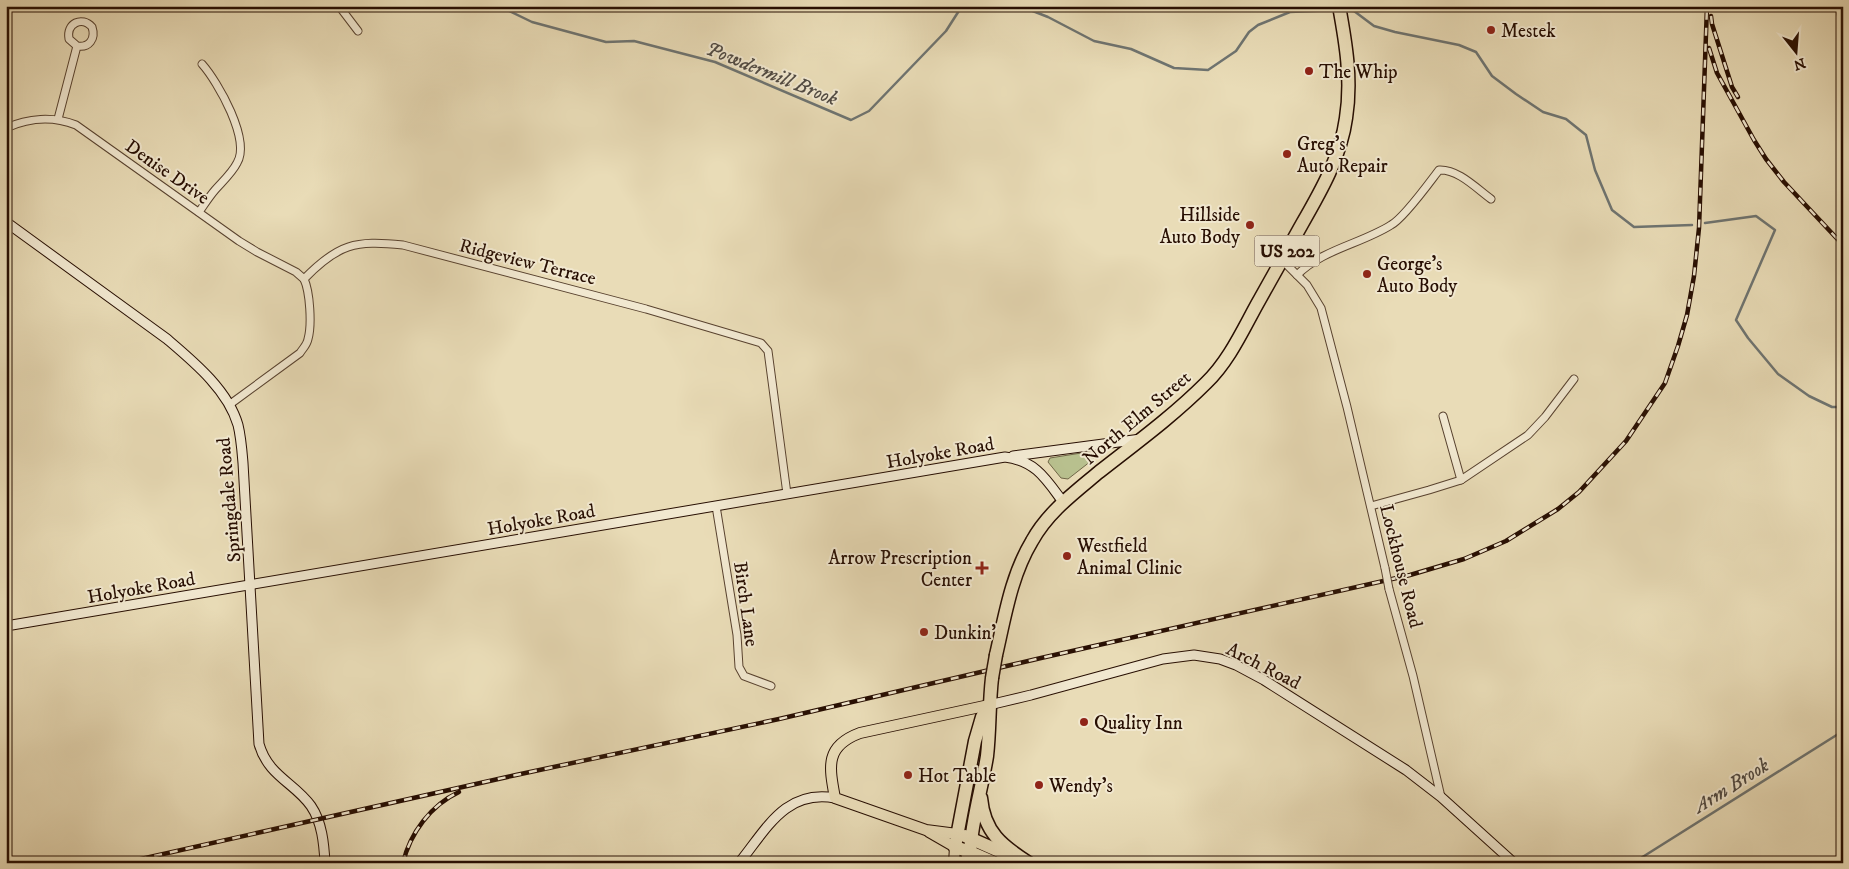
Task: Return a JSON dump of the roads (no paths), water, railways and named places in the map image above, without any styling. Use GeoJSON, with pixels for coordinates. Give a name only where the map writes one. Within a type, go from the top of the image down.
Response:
{"type":"FeatureCollection","features":[{"type":"Feature","properties":{"kind":"highway","name":"North Elm Street"},"geometry":{"type":"LineString","coordinates":[[989,705],[996,655],[1014,578],[1032,540],[1048,517],[1063,502],[1141,439],[1173,416],[1216,372],[1243,332],[1320,192],[1337,156],[1346,120],[1349,94],[1348,65],[1339,6]]}},
{"type":"Feature","properties":{"kind":"highway","name":"US 202"},"geometry":{"type":"LineString","coordinates":[[967,857],[986,756],[989,705]]}},
{"type":"Feature","properties":{"kind":"highway","name":"US 202"},"geometry":{"type":"LineString","coordinates":[[955,847],[977,735],[982,717],[989,705]]}},
{"type":"Feature","properties":{"kind":"highway"},"geometry":{"type":"LineString","coordinates":[[980,786],[984,813],[993,834],[1006,848],[1029,863]]}},
{"type":"Feature","properties":{"kind":"highway"},"geometry":{"type":"LineString","coordinates":[[957,834],[971,838],[1029,863]]}},
{"type":"Feature","properties":{"kind":"highway"},"geometry":{"type":"LineString","coordinates":[[955,847],[967,857],[995,863]]}},
{"type":"Feature","properties":{"kind":"main road"},"geometry":{"type":"LineString","coordinates":[[955,847],[926,830],[835,798],[831,778],[834,750],[847,738],[871,730],[989,705]]}},
{"type":"Feature","properties":{"kind":"main road"},"geometry":{"type":"LineString","coordinates":[[926,830],[957,834]]}},
{"type":"Feature","properties":{"kind":"main road","name":"US 202"},"geometry":{"type":"LineString","coordinates":[[954,863],[955,847]]}},
{"type":"Feature","properties":{"kind":"street"},"geometry":{"type":"LineString","coordinates":[[340,6],[358,31]]}},
{"type":"Feature","properties":{"kind":"street"},"geometry":{"type":"LineString","coordinates":[[1840,6],[1843,27]]}},
{"type":"Feature","properties":{"kind":"street"},"geometry":{"type":"LineString","coordinates":[[58,119],[77,46]]}},
{"type":"Feature","properties":{"kind":"street"},"geometry":{"type":"LineString","coordinates":[[199,212],[237,164],[242,146],[228,107],[202,64]]}},
{"type":"Feature","properties":{"kind":"street","name":"Denise Drive"},"geometry":{"type":"LineString","coordinates":[[6,128],[32,120],[58,119],[82,128],[257,252],[304,278]]}},
{"type":"Feature","properties":{"kind":"street"},"geometry":{"type":"LineString","coordinates":[[1297,275],[1305,267],[1323,256],[1393,225],[1439,170],[1447,170],[1469,182],[1491,199]]}},
{"type":"Feature","properties":{"kind":"street","name":"Springdale Road"},"geometry":{"type":"LineString","coordinates":[[6,222],[167,339],[191,360],[230,405],[238,426],[241,445],[260,748],[266,761],[306,800],[316,814],[322,835],[325,863]]}},
{"type":"Feature","properties":{"kind":"street","name":"Ridgeview Terrace"},"geometry":{"type":"LineString","coordinates":[[304,278],[323,260],[348,246],[371,243],[403,245],[646,309],[761,343],[768,351],[787,494]]}},
{"type":"Feature","properties":{"kind":"street","name":"Lockhouse Road"},"geometry":{"type":"LineString","coordinates":[[1282,260],[1315,297],[1324,318],[1346,401],[1389,589],[1414,676],[1441,797]]}},
{"type":"Feature","properties":{"kind":"street"},"geometry":{"type":"LineString","coordinates":[[230,405],[300,353],[306,346],[309,325],[308,299],[304,278]]}},
{"type":"Feature","properties":{"kind":"street"},"geometry":{"type":"LineString","coordinates":[[1371,506],[1461,480],[1528,435],[1574,380]]}},
{"type":"Feature","properties":{"kind":"street"},"geometry":{"type":"LineString","coordinates":[[1443,416],[1461,480]]}},
{"type":"Feature","properties":{"kind":"street"},"geometry":{"type":"LineString","coordinates":[[1005,457],[1141,439]]}},
{"type":"Feature","properties":{"kind":"street","name":"Holyoke Road"},"geometry":{"type":"LineString","coordinates":[[6,626],[1005,457],[1018,459],[1036,468],[1063,502]]}},
{"type":"Feature","properties":{"kind":"street","name":"Birch Lane"},"geometry":{"type":"LineString","coordinates":[[716,506],[737,635],[739,667],[744,676],[771,686]]}},
{"type":"Feature","properties":{"kind":"street","name":"Arch Road"},"geometry":{"type":"LineString","coordinates":[[989,705],[1163,659],[1194,655],[1215,657],[1241,667],[1298,701],[1406,770],[1441,797]]}},
{"type":"Feature","properties":{"kind":"street"},"geometry":{"type":"LineString","coordinates":[[739,863],[784,809],[800,800],[818,797],[835,798]]}},
{"type":"Feature","properties":{"kind":"street"},"geometry":{"type":"LineString","coordinates":[[1441,797],[1514,863]]}},
{"type":"Feature","properties":{"kind":"waterway","name":"Powdermill Brook"},"geometry":{"type":"LineString","coordinates":[[499,6],[532,22],[606,42],[634,41],[715,62],[851,120],[869,111],[946,31],[962,6]]}},
{"type":"Feature","properties":{"kind":"waterway","name":"Powdermill Brook"},"geometry":{"type":"LineString","coordinates":[[1020,6],[1048,17],[1094,41],[1131,49],[1174,68],[1208,70],[1236,51],[1249,32],[1258,25],[1290,12],[1335,10]]}},
{"type":"Feature","properties":{"kind":"waterway","name":"Powdermill Brook"},"geometry":{"type":"LineString","coordinates":[[1343,10],[1354,11],[1374,26],[1459,45],[1476,52],[1492,76],[1543,112],[1566,119],[1586,135],[1595,170],[1612,210],[1634,227],[1692,225]]}},
{"type":"Feature","properties":{"kind":"waterway","name":"Powdermill Brook"},"geometry":{"type":"LineString","coordinates":[[1705,223],[1756,216],[1775,230],[1736,320],[1748,338],[1778,374],[1809,396],[1832,407],[1843,407]]}},
{"type":"Feature","properties":{"kind":"waterway","name":"Arm Brook"},"geometry":{"type":"LineString","coordinates":[[1633,863],[1843,731]]}},
{"type":"Feature","properties":{"kind":"railway"},"geometry":{"type":"LineString","coordinates":[[123,863],[516,775],[779,719],[1410,575],[1464,559],[1506,541],[1558,509],[1579,492],[1626,441],[1665,383],[1687,315],[1694,276],[1699,228],[1707,6]]}},
{"type":"Feature","properties":{"kind":"railway"},"geometry":{"type":"LineString","coordinates":[[1711,16],[1732,87],[1738,97]]}},
{"type":"Feature","properties":{"kind":"railway"},"geometry":{"type":"LineString","coordinates":[[1709,48],[1717,73],[1766,159],[1784,182],[1843,245]]}},
{"type":"Feature","properties":{"kind":"railway"},"geometry":{"type":"LineString","coordinates":[[403,863],[411,841],[423,821],[439,804],[459,792]]}},
{"type":"Feature","properties":{"kind":"place","name":"Mestek"},"geometry":{"type":"Point","coordinates":[1491,30]}},
{"type":"Feature","properties":{"kind":"place","name":"The Whip"},"geometry":{"type":"Point","coordinates":[1309,71]}},
{"type":"Feature","properties":{"kind":"place","name":"Greg's Auto Repair"},"geometry":{"type":"Point","coordinates":[1287,154]}},
{"type":"Feature","properties":{"kind":"place","name":"Hillside Auto Body"},"geometry":{"type":"Point","coordinates":[1250,225]}},
{"type":"Feature","properties":{"kind":"place","name":"George's Auto Body"},"geometry":{"type":"Point","coordinates":[1367,274]}},
{"type":"Feature","properties":{"kind":"place","name":"Westfield Animal Clinic"},"geometry":{"type":"Point","coordinates":[1067,556]}},
{"type":"Feature","properties":{"kind":"place","name":"Arrow Prescription Center"},"geometry":{"type":"Point","coordinates":[982,568]}},
{"type":"Feature","properties":{"kind":"place","name":"Dunkin'"},"geometry":{"type":"Point","coordinates":[924,632]}},
{"type":"Feature","properties":{"kind":"place","name":"Quality Inn"},"geometry":{"type":"Point","coordinates":[1084,722]}},
{"type":"Feature","properties":{"kind":"place","name":"Hot Table"},"geometry":{"type":"Point","coordinates":[908,775]}},
{"type":"Feature","properties":{"kind":"place","name":"Wendy's"},"geometry":{"type":"Point","coordinates":[1039,785]}}]}
